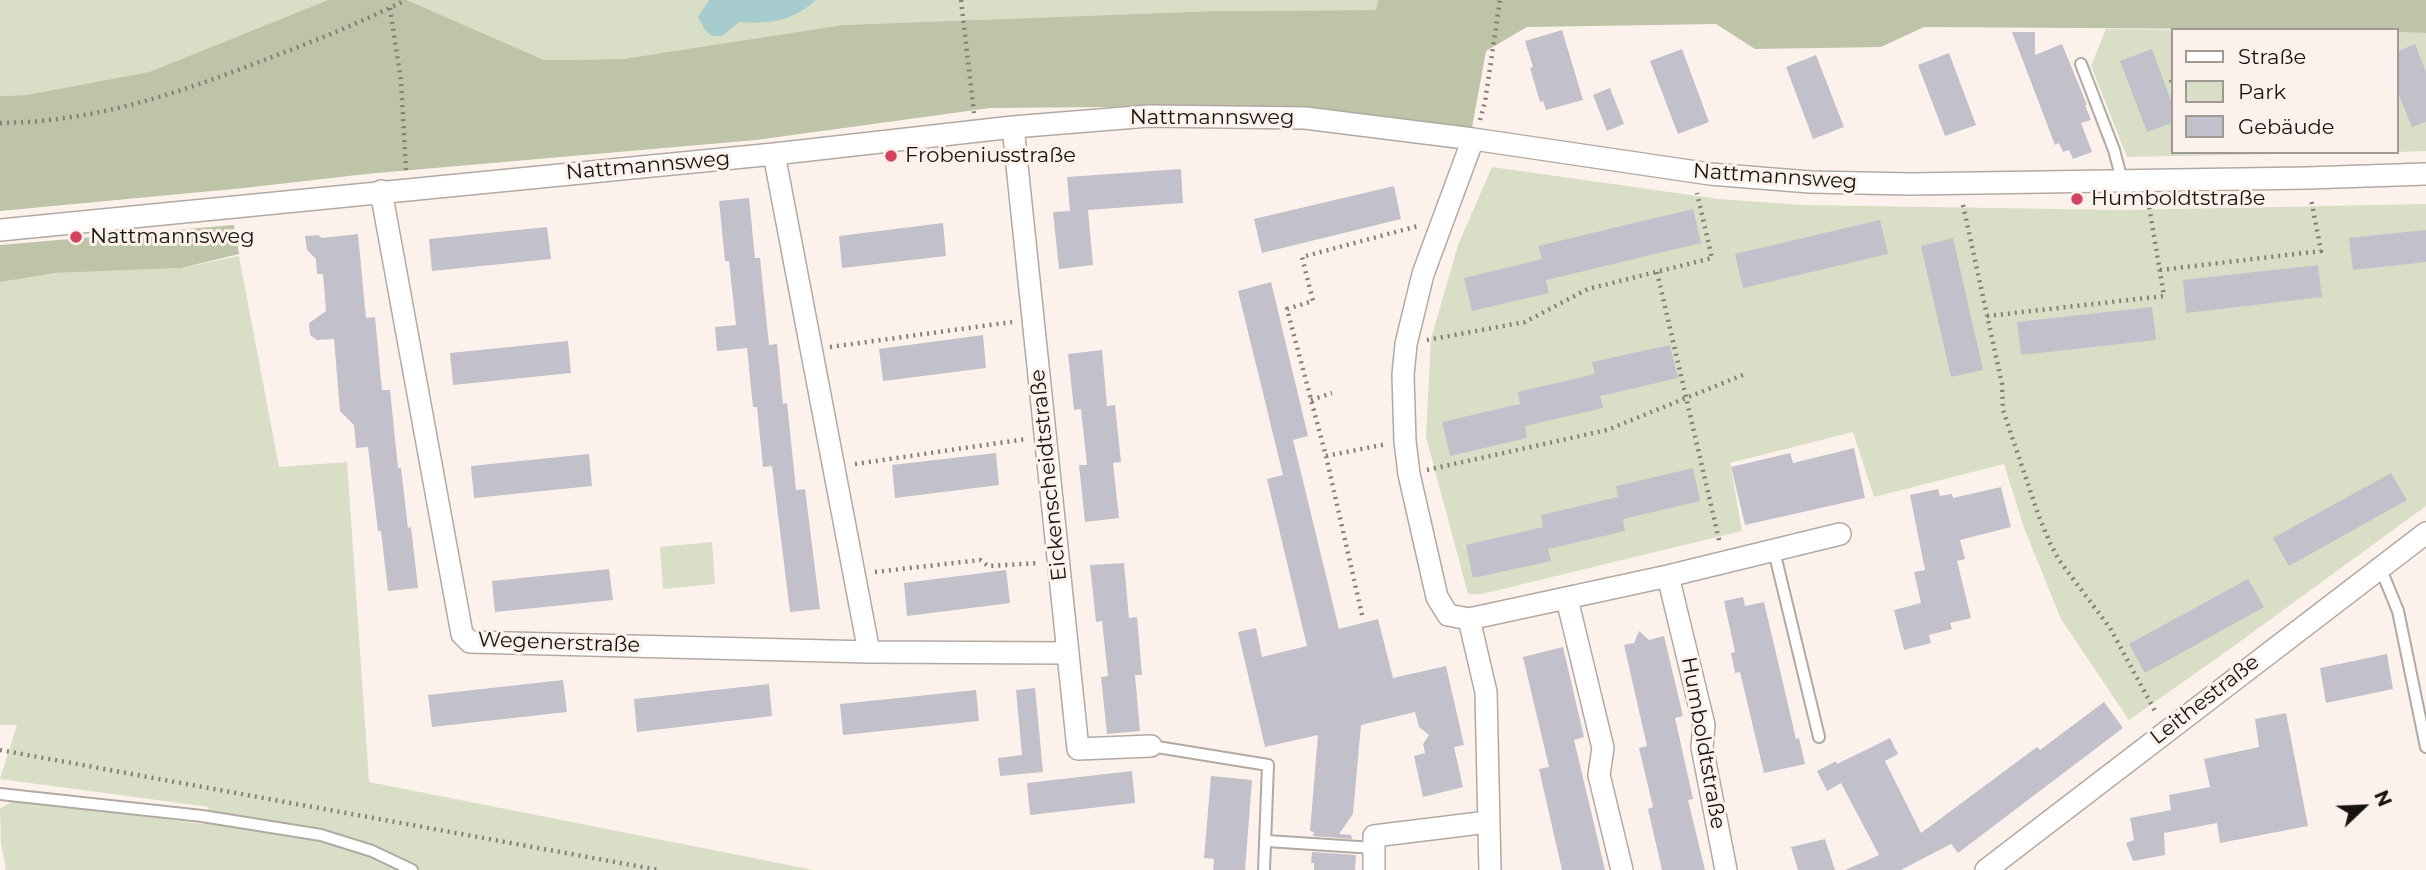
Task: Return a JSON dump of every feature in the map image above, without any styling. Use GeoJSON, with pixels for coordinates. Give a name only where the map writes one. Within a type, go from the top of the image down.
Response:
{"type":"FeatureCollection","features":[{"type":"Feature","properties":{"kind":"street","name":"Nattmannsweg"},"geometry":{"type":"LineString","coordinates":[[0,230],[774,154],[1013,127],[1149,116],[1305,118],[1474,139],[1692,171],[1810,182],[1959,183],[2426,174]]}},
{"type":"Feature","properties":{"kind":"street","name":"Eickenscheidtstraße"},"geometry":{"type":"LineString","coordinates":[[1013,127],[1078,749],[1151,746]]}},
{"type":"Feature","properties":{"kind":"street"},"geometry":{"type":"LineString","coordinates":[[1474,139],[1423,274],[1406,344],[1403,375],[1409,474],[1437,597],[1448,615],[1469,619],[1567,599],[1840,534]]}},
{"type":"Feature","properties":{"kind":"street"},"geometry":{"type":"LineString","coordinates":[[774,154],[869,652]]}},
{"type":"Feature","properties":{"kind":"street","name":"Wegenerstraße"},"geometry":{"type":"LineString","coordinates":[[381,191],[462,634],[470,642],[869,652],[1067,653]]}},
{"type":"Feature","properties":{"kind":"street","name":"Leithestraße"},"geometry":{"type":"LineString","coordinates":[[1986,870],[2379,566],[2426,533]]}},
{"type":"Feature","properties":{"kind":"street","name":"Humboldtstraße"},"geometry":{"type":"LineString","coordinates":[[1668,576],[1704,725],[1702,747],[1727,870]]}},
{"type":"Feature","properties":{"kind":"street"},"geometry":{"type":"LineString","coordinates":[[1567,599],[1602,748],[1599,775],[1622,870]]}},
{"type":"Feature","properties":{"kind":"street"},"geometry":{"type":"LineString","coordinates":[[1469,619],[1486,692],[1490,870]]}},
{"type":"Feature","properties":{"kind":"street"},"geometry":{"type":"LineString","coordinates":[[1374,870],[1374,836],[1488,822]]}},
{"type":"Feature","properties":{"kind":"lane"},"geometry":{"type":"LineString","coordinates":[[2081,64],[2114,150],[2122,180]]}},
{"type":"Feature","properties":{"kind":"lane"},"geometry":{"type":"LineString","coordinates":[[1774,551],[1819,737]]}},
{"type":"Feature","properties":{"kind":"lane"},"geometry":{"type":"LineString","coordinates":[[2379,566],[2398,611],[2426,747]]}},
{"type":"Feature","properties":{"kind":"lane"},"geometry":{"type":"LineString","coordinates":[[1151,746],[1268,765],[1264,870]]}},
{"type":"Feature","properties":{"kind":"lane"},"geometry":{"type":"LineString","coordinates":[[0,794],[202,816],[321,835],[372,851],[412,870]]}},
{"type":"Feature","properties":{"kind":"lane"},"geometry":{"type":"LineString","coordinates":[[1267,841],[1374,848]]}},
{"type":"Feature","properties":{"kind":"path"},"geometry":{"type":"LineString","coordinates":[[0,123],[100,113],[151,101],[290,50],[406,0]]}},
{"type":"Feature","properties":{"kind":"path"},"geometry":{"type":"LineString","coordinates":[[961,0],[976,131]]}},
{"type":"Feature","properties":{"kind":"path"},"geometry":{"type":"LineString","coordinates":[[1474,139],[1485,102],[1500,0]]}},
{"type":"Feature","properties":{"kind":"path"},"geometry":{"type":"LineString","coordinates":[[390,8],[401,81],[407,189]]}},
{"type":"Feature","properties":{"kind":"path"},"geometry":{"type":"LineString","coordinates":[[1406,344],[1525,322],[1588,289],[1712,258],[1692,171]]}},
{"type":"Feature","properties":{"kind":"path"},"geometry":{"type":"LineString","coordinates":[[2160,270],[2321,251],[2306,178]]}},
{"type":"Feature","properties":{"kind":"path"},"geometry":{"type":"LineString","coordinates":[[1987,316],[2164,296],[2145,180]]}},
{"type":"Feature","properties":{"kind":"path"},"geometry":{"type":"LineString","coordinates":[[1959,183],[2002,384],[2003,410],[2038,514],[2059,560],[2110,628],[2166,730]]}},
{"type":"Feature","properties":{"kind":"path"},"geometry":{"type":"LineString","coordinates":[[1362,615],[1326,456],[1287,309],[1313,301],[1302,257],[1443,220]]}},
{"type":"Feature","properties":{"kind":"path"},"geometry":{"type":"LineString","coordinates":[[1657,272],[1725,562]]}},
{"type":"Feature","properties":{"kind":"path"},"geometry":{"type":"LineString","coordinates":[[810,350],[1034,319]]}},
{"type":"Feature","properties":{"kind":"path"},"geometry":{"type":"LineString","coordinates":[[1409,474],[1607,430],[1743,375]]}},
{"type":"Feature","properties":{"kind":"path"},"geometry":{"type":"LineString","coordinates":[[1311,400],[1332,393]]}},
{"type":"Feature","properties":{"kind":"path"},"geometry":{"type":"LineString","coordinates":[[833,468],[1046,436]]}},
{"type":"Feature","properties":{"kind":"path"},"geometry":{"type":"LineString","coordinates":[[1326,456],[1405,441]]}},
{"type":"Feature","properties":{"kind":"path"},"geometry":{"type":"LineString","coordinates":[[854,574],[980,560],[988,566],[1058,562]]}},
{"type":"Feature","properties":{"kind":"path"},"geometry":{"type":"LineString","coordinates":[[0,750],[659,870]]}},
{"type":"Feature","properties":{"kind":"green space"},"geometry":{"type":"Polygon","coordinates":[[[0,0],[328,0],[149,72],[26,95],[0,96],[0,0]]]}},
{"type":"Feature","properties":{"kind":"green space"},"geometry":{"type":"Polygon","coordinates":[[[328,0],[407,0],[544,60],[623,59],[842,25],[1214,11],[1376,10],[1378,0],[2426,0],[2426,33],[2398,32],[2398,28],[1924,27],[1881,47],[1755,49],[1716,24],[1527,27],[1486,51],[1471,133],[1308,112],[1220,106],[990,108],[756,140],[366,174],[0,211],[0,96],[26,95],[149,72],[328,0]]]}},
{"type":"Feature","properties":{"kind":"green space"},"geometry":{"type":"Polygon","coordinates":[[[407,0],[1378,0],[1376,10],[1214,11],[842,25],[623,59],[544,60],[407,0]]]}},
{"type":"Feature","properties":{"kind":"green space"},"geometry":{"type":"Polygon","coordinates":[[[2106,29],[2170,30],[2170,154],[2274,154],[2127,157],[2091,66],[2106,29]]]}},
{"type":"Feature","properties":{"kind":"green space"},"geometry":{"type":"Polygon","coordinates":[[[2398,32],[2426,33],[2426,151],[2398,152],[2398,32]]]}},
{"type":"Feature","properties":{"kind":"green space"},"geometry":{"type":"Polygon","coordinates":[[[1492,167],[1719,199],[1803,205],[2122,210],[2426,204],[2426,506],[2129,720],[2061,619],[2024,528],[2004,464],[1874,497],[1853,432],[1730,463],[1742,531],[1482,594],[1468,594],[1426,437],[1431,339],[1458,245],[1492,167]]]}},
{"type":"Feature","properties":{"kind":"green space"},"geometry":{"type":"Polygon","coordinates":[[[234,225],[239,254],[181,268],[56,273],[0,282],[0,245],[234,225]]]}},
{"type":"Feature","properties":{"kind":"green space"},"geometry":{"type":"Polygon","coordinates":[[[239,256],[279,467],[347,462],[369,782],[814,870],[6,870],[1,843],[0,808],[16,800],[203,824],[209,807],[0,779],[17,725],[0,725],[0,282],[56,273],[181,268],[239,256]]]}},
{"type":"Feature","properties":{"kind":"green space"},"geometry":{"type":"Polygon","coordinates":[[[712,542],[715,584],[663,589],[660,547],[712,542]]]}},
{"type":"Feature","properties":{"kind":"water"},"geometry":{"type":"Polygon","coordinates":[[[709,0],[815,1],[788,17],[770,22],[739,22],[722,36],[712,36],[698,17],[709,0]]]}},
{"type":"Feature","properties":{"kind":"building"},"geometry":{"type":"Polygon","coordinates":[[[1562,30],[1583,100],[1546,110],[1543,101],[1540,102],[1525,41],[1562,30]]]}},
{"type":"Feature","properties":{"kind":"building"},"geometry":{"type":"Polygon","coordinates":[[[2012,32],[2035,32],[2035,55],[2062,44],[2087,105],[2091,120],[2081,123],[2092,152],[2073,159],[2069,150],[2063,152],[2059,143],[2055,145],[2012,32]]]}},
{"type":"Feature","properties":{"kind":"building"},"geometry":{"type":"Polygon","coordinates":[[[2415,44],[2426,72],[2426,122],[2412,127],[2398,93],[2398,51],[2415,44]]]}},
{"type":"Feature","properties":{"kind":"building"},"geometry":{"type":"Polygon","coordinates":[[[1682,49],[1709,122],[1678,134],[1650,61],[1682,49]]]}},
{"type":"Feature","properties":{"kind":"building"},"geometry":{"type":"Polygon","coordinates":[[[2152,49],[2170,98],[2170,124],[2147,132],[2120,61],[2152,49]]]}},
{"type":"Feature","properties":{"kind":"building"},"geometry":{"type":"Polygon","coordinates":[[[1949,53],[1976,125],[1945,136],[1918,65],[1949,53]]]}},
{"type":"Feature","properties":{"kind":"building"},"geometry":{"type":"Polygon","coordinates":[[[1816,55],[1844,127],[1813,139],[1786,67],[1816,55]]]}},
{"type":"Feature","properties":{"kind":"building"},"geometry":{"type":"Polygon","coordinates":[[[1610,88],[1624,124],[1607,131],[1593,95],[1610,88]]]}},
{"type":"Feature","properties":{"kind":"building"},"geometry":{"type":"Polygon","coordinates":[[[1181,169],[1183,203],[1088,210],[1093,265],[1059,269],[1053,212],[1070,211],[1067,177],[1181,169]]]}},
{"type":"Feature","properties":{"kind":"building"},"geometry":{"type":"Polygon","coordinates":[[[1394,186],[1401,219],[1262,253],[1254,219],[1394,186]]]}},
{"type":"Feature","properties":{"kind":"building"},"geometry":{"type":"Polygon","coordinates":[[[749,198],[755,258],[760,258],[769,345],[777,344],[783,404],[787,403],[796,490],[805,489],[820,609],[790,612],[772,466],[763,467],[747,348],[717,351],[715,327],[736,325],[729,261],[725,261],[719,201],[749,198]]]}},
{"type":"Feature","properties":{"kind":"building"},"geometry":{"type":"Polygon","coordinates":[[[1693,209],[1701,243],[1546,280],[1549,293],[1472,311],[1464,278],[1542,259],[1538,246],[1693,209]]]}},
{"type":"Feature","properties":{"kind":"building"},"geometry":{"type":"Polygon","coordinates":[[[1880,220],[1888,254],[1743,288],[1735,254],[1880,220]]]}},
{"type":"Feature","properties":{"kind":"building"},"geometry":{"type":"Polygon","coordinates":[[[943,223],[946,256],[842,268],[839,236],[943,223]]]}},
{"type":"Feature","properties":{"kind":"building"},"geometry":{"type":"Polygon","coordinates":[[[547,227],[551,259],[432,271],[429,239],[547,227]]]}},
{"type":"Feature","properties":{"kind":"building"},"geometry":{"type":"Polygon","coordinates":[[[2426,230],[2426,262],[2353,270],[2349,238],[2426,230]]]}},
{"type":"Feature","properties":{"kind":"building"},"geometry":{"type":"Polygon","coordinates":[[[358,234],[366,318],[375,317],[382,390],[390,390],[398,468],[401,468],[408,528],[411,527],[418,588],[388,591],[368,447],[356,448],[354,425],[340,411],[334,339],[317,340],[310,335],[309,323],[326,311],[323,274],[317,274],[316,259],[307,250],[305,236],[318,235],[322,238],[358,234]]]}},
{"type":"Feature","properties":{"kind":"building"},"geometry":{"type":"Polygon","coordinates":[[[1953,238],[1983,370],[1951,377],[1921,246],[1953,238]]]}},
{"type":"Feature","properties":{"kind":"building"},"geometry":{"type":"Polygon","coordinates":[[[2318,265],[2322,297],[2186,313],[2183,280],[2318,265]]]}},
{"type":"Feature","properties":{"kind":"building"},"geometry":{"type":"Polygon","coordinates":[[[1271,282],[1308,436],[1293,440],[1339,629],[1378,619],[1393,678],[1446,666],[1464,745],[1454,747],[1463,787],[1423,797],[1414,756],[1425,753],[1423,744],[1429,735],[1419,727],[1415,712],[1361,725],[1353,814],[1339,834],[1351,835],[1352,839],[1313,836],[1314,832],[1310,831],[1318,735],[1265,747],[1238,632],[1256,628],[1262,657],[1307,646],[1267,479],[1283,475],[1238,291],[1271,282]]]}},
{"type":"Feature","properties":{"kind":"building"},"geometry":{"type":"Polygon","coordinates":[[[2152,307],[2156,340],[2021,355],[2017,322],[2152,307]]]}},
{"type":"Feature","properties":{"kind":"building"},"geometry":{"type":"Polygon","coordinates":[[[983,335],[986,368],[883,381],[879,349],[983,335]]]}},
{"type":"Feature","properties":{"kind":"building"},"geometry":{"type":"Polygon","coordinates":[[[568,341],[571,373],[453,385],[450,353],[568,341]]]}},
{"type":"Feature","properties":{"kind":"building"},"geometry":{"type":"Polygon","coordinates":[[[1670,345],[1678,378],[1600,396],[1603,408],[1525,426],[1527,438],[1450,456],[1442,422],[1520,404],[1518,392],[1595,374],[1592,362],[1670,345]]]}},
{"type":"Feature","properties":{"kind":"building"},"geometry":{"type":"Polygon","coordinates":[[[1102,350],[1107,406],[1115,405],[1121,462],[1113,463],[1119,518],[1085,522],[1079,465],[1087,465],[1081,409],[1074,410],[1068,354],[1102,350]]]}},
{"type":"Feature","properties":{"kind":"building"},"geometry":{"type":"Polygon","coordinates":[[[1854,448],[1865,498],[1745,525],[1731,467],[1790,453],[1793,463],[1854,448]]]}},
{"type":"Feature","properties":{"kind":"building"},"geometry":{"type":"Polygon","coordinates":[[[996,453],[999,485],[895,498],[892,465],[996,453]]]}},
{"type":"Feature","properties":{"kind":"building"},"geometry":{"type":"Polygon","coordinates":[[[589,454],[592,486],[474,498],[471,466],[589,454]]]}},
{"type":"Feature","properties":{"kind":"building"},"geometry":{"type":"Polygon","coordinates":[[[1693,468],[1700,501],[1623,519],[1625,531],[1548,549],[1551,561],[1473,578],[1466,545],[1543,527],[1541,515],[1618,497],[1616,486],[1693,468]]]}},
{"type":"Feature","properties":{"kind":"building"},"geometry":{"type":"Polygon","coordinates":[[[2391,473],[2407,500],[2289,566],[2273,538],[2391,473]]]}},
{"type":"Feature","properties":{"kind":"building"},"geometry":{"type":"Polygon","coordinates":[[[2001,487],[2011,527],[1960,540],[1965,559],[1957,561],[1971,618],[1950,623],[1952,629],[1929,635],[1931,643],[1904,650],[1894,610],[1921,603],[1914,572],[1925,570],[1910,495],[1938,489],[1940,496],[1952,494],[1953,498],[2001,487]]]}},
{"type":"Feature","properties":{"kind":"building"},"geometry":{"type":"Polygon","coordinates":[[[1124,563],[1129,618],[1137,617],[1142,675],[1135,675],[1140,731],[1107,734],[1101,677],[1108,676],[1102,621],[1096,622],[1090,565],[1124,563]]]}},
{"type":"Feature","properties":{"kind":"building"},"geometry":{"type":"Polygon","coordinates":[[[609,569],[613,600],[495,612],[492,581],[609,569]]]}},
{"type":"Feature","properties":{"kind":"building"},"geometry":{"type":"Polygon","coordinates":[[[1006,570],[1010,603],[907,616],[904,583],[1006,570]]]}},
{"type":"Feature","properties":{"kind":"building"},"geometry":{"type":"Polygon","coordinates":[[[2248,579],[2264,607],[2145,673],[2129,644],[2248,579]]]}},
{"type":"Feature","properties":{"kind":"building"},"geometry":{"type":"Polygon","coordinates":[[[1743,597],[1745,606],[1764,602],[1796,739],[1799,738],[1805,764],[1764,773],[1740,672],[1735,673],[1731,653],[1735,652],[1724,601],[1743,597]]]}},
{"type":"Feature","properties":{"kind":"building"},"geometry":{"type":"Polygon","coordinates":[[[1639,631],[1649,640],[1664,636],[1683,716],[1675,718],[1693,799],[1688,800],[1705,870],[1662,870],[1648,809],[1653,807],[1639,748],[1647,746],[1624,645],[1634,643],[1639,631]]]}},
{"type":"Feature","properties":{"kind":"building"},"geometry":{"type":"Polygon","coordinates":[[[1563,647],[1584,737],[1574,740],[1605,870],[1562,870],[1539,769],[1549,767],[1523,657],[1563,647]]]}},
{"type":"Feature","properties":{"kind":"building"},"geometry":{"type":"Polygon","coordinates":[[[2387,654],[2393,689],[2326,703],[2320,668],[2387,654]]]}},
{"type":"Feature","properties":{"kind":"building"},"geometry":{"type":"Polygon","coordinates":[[[563,680],[567,712],[432,727],[428,695],[563,680]]]}},
{"type":"Feature","properties":{"kind":"building"},"geometry":{"type":"Polygon","coordinates":[[[769,684],[772,716],[637,732],[634,699],[769,684]]]}},
{"type":"Feature","properties":{"kind":"building"},"geometry":{"type":"Polygon","coordinates":[[[1035,688],[1043,772],[1000,776],[998,758],[1022,755],[1016,690],[1035,688]]]}},
{"type":"Feature","properties":{"kind":"building"},"geometry":{"type":"Polygon","coordinates":[[[976,690],[979,721],[843,735],[840,704],[976,690]]]}},
{"type":"Feature","properties":{"kind":"building"},"geometry":{"type":"Polygon","coordinates":[[[2104,702],[2123,728],[1958,853],[1951,844],[1901,870],[1845,870],[1879,855],[1841,783],[1827,791],[1817,771],[1890,738],[1898,754],[1885,761],[1921,833],[2037,747],[2040,750],[2104,702]]]}},
{"type":"Feature","properties":{"kind":"building"},"geometry":{"type":"Polygon","coordinates":[[[2286,713],[2308,826],[2220,843],[2217,823],[2164,833],[2165,855],[2133,861],[2126,843],[2134,840],[2130,818],[2171,810],[2169,795],[2210,787],[2204,759],[2259,747],[2255,719],[2286,713]]]}},
{"type":"Feature","properties":{"kind":"building"},"geometry":{"type":"Polygon","coordinates":[[[1132,771],[1135,803],[1030,815],[1027,783],[1132,771]]]}},
{"type":"Feature","properties":{"kind":"building"},"geometry":{"type":"Polygon","coordinates":[[[1211,776],[1252,780],[1245,870],[1213,870],[1214,859],[1204,858],[1211,776]]]}},
{"type":"Feature","properties":{"kind":"building"},"geometry":{"type":"Polygon","coordinates":[[[1825,839],[1835,870],[1798,870],[1791,847],[1825,839]]]}},
{"type":"Feature","properties":{"kind":"building"},"geometry":{"type":"Polygon","coordinates":[[[1312,852],[1356,855],[1355,870],[1314,870],[1314,863],[1311,863],[1312,852]]]}},
{"type":"Feature","properties":{"kind":"place","name":"Frobeniusstraße"},"geometry":{"type":"Point","coordinates":[891,156]}},
{"type":"Feature","properties":{"kind":"place","name":"Humboldtstraße"},"geometry":{"type":"Point","coordinates":[2077,199]}},
{"type":"Feature","properties":{"kind":"place","name":"Nattmannsweg"},"geometry":{"type":"Point","coordinates":[76,237]}}]}
